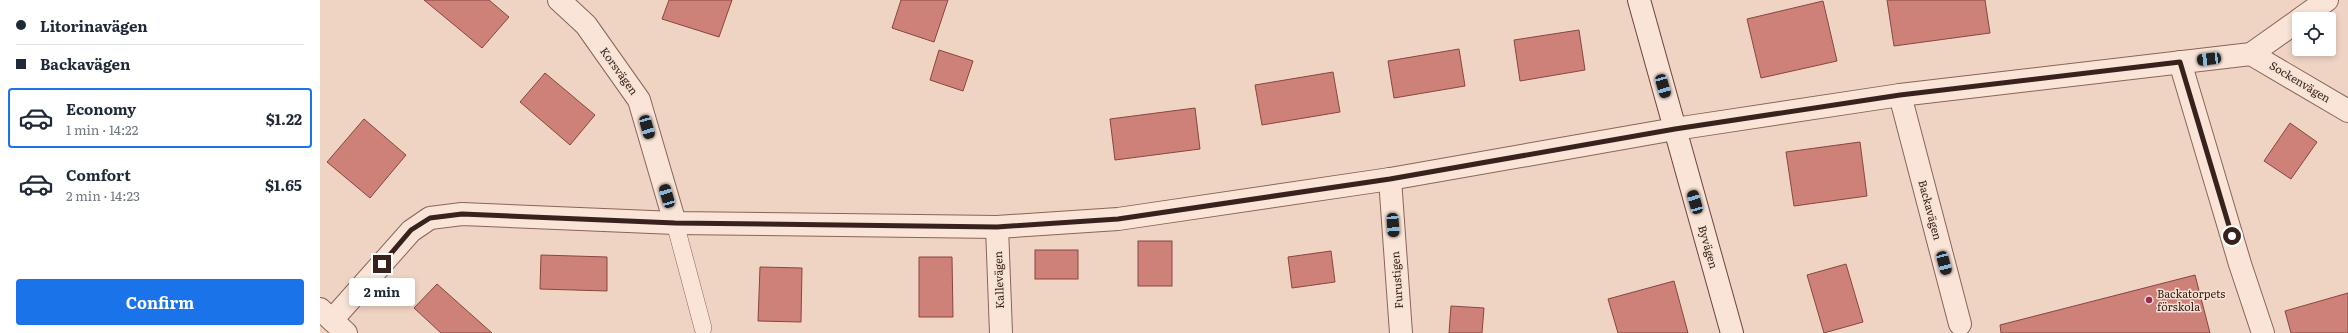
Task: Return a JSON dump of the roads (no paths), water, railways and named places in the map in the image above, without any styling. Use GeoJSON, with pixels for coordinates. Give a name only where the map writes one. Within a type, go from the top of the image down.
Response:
{"type":"FeatureCollection","features":[{"type":"Feature","properties":{"kind":"street","name":"Korsvägen"},"geometry":{"type":"LineString","coordinates":[[559,0],[586,25],[639,100],[675,223]]}},
{"type":"Feature","properties":{"kind":"street","name":"Byvägen"},"geometry":{"type":"LineString","coordinates":[[1639,0],[1732,333]]}},
{"type":"Feature","properties":{"kind":"street"},"geometry":{"type":"LineString","coordinates":[[2310,12],[2327,0]]}},
{"type":"Feature","properties":{"kind":"street"},"geometry":{"type":"LineString","coordinates":[[333,321],[411,230],[430,218],[462,214],[675,223],[997,227],[1118,219],[1390,179],[1675,129],[1900,95],[2251,54],[2292,25]]}},
{"type":"Feature","properties":{"kind":"street","name":"Sockenvägen"},"geometry":{"type":"LineString","coordinates":[[2251,54],[2348,111]]}},
{"type":"Feature","properties":{"kind":"street"},"geometry":{"type":"LineString","coordinates":[[2180,62],[2240,264],[2263,333]]}},
{"type":"Feature","properties":{"kind":"street","name":"Backavägen"},"geometry":{"type":"LineString","coordinates":[[1900,95],[1960,324]]}},
{"type":"Feature","properties":{"kind":"street","name":"Furustigen"},"geometry":{"type":"LineString","coordinates":[[1390,179],[1401,333]]}},
{"type":"Feature","properties":{"kind":"street","name":"Kallevägen"},"geometry":{"type":"LineString","coordinates":[[997,227],[1001,333]]}},
{"type":"Feature","properties":{"kind":"lane"},"geometry":{"type":"LineString","coordinates":[[675,223],[703,328]]}},
{"type":"Feature","properties":{"kind":"place","name":"Backatorpets förskola"},"geometry":{"type":"Point","coordinates":[2149,300]}}]}
